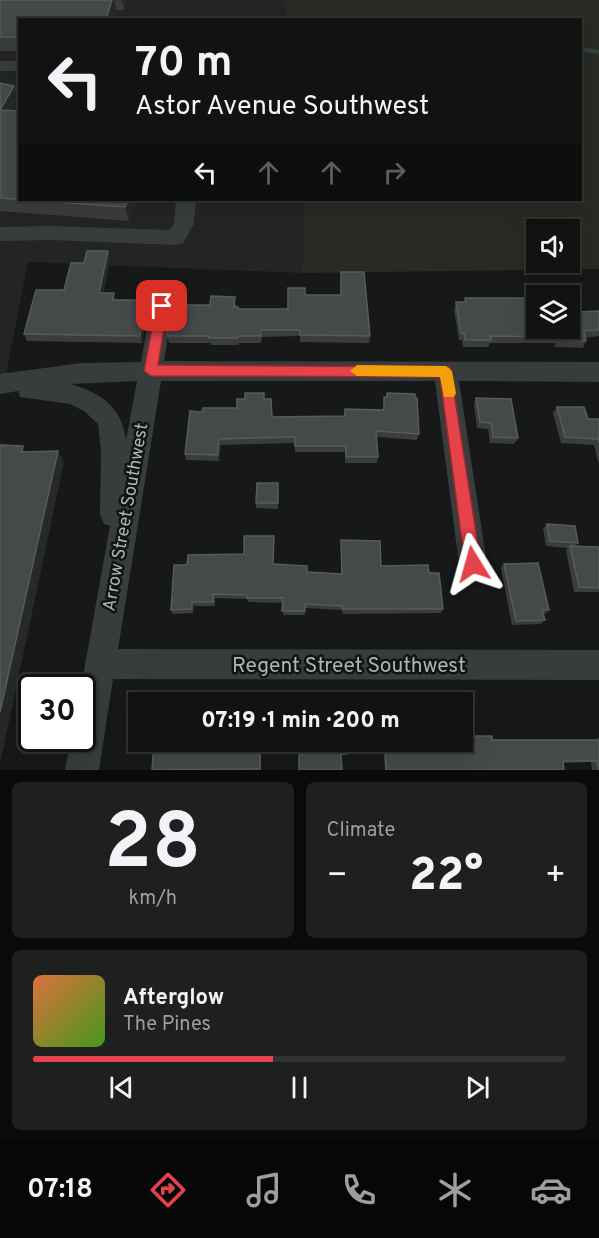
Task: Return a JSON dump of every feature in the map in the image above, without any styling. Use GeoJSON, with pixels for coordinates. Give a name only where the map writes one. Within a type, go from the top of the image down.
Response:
{"type":"FeatureCollection","features":[{"type":"Feature","properties":{"kind":"street"},"geometry":{"type":"LineString","coordinates":[[0,66],[18,66]]}},
{"type":"Feature","properties":{"kind":"street"},"geometry":{"type":"LineString","coordinates":[[0,90],[18,93]]}},
{"type":"Feature","properties":{"kind":"street"},"geometry":{"type":"LineString","coordinates":[[0,234],[51,233],[176,238],[184,224],[186,201]]}},
{"type":"Feature","properties":{"kind":"street","name":"Arrow Street Southwest"},"geometry":{"type":"LineString","coordinates":[[82,770],[162,306]]}},
{"type":"Feature","properties":{"kind":"street"},"geometry":{"type":"LineString","coordinates":[[0,384],[81,373],[151,371],[599,372]]}},
{"type":"Feature","properties":{"kind":"street"},"geometry":{"type":"LineString","coordinates":[[446,371],[473,564]]}},
{"type":"Feature","properties":{"kind":"street"},"geometry":{"type":"LineString","coordinates":[[0,389],[62,393],[92,403],[107,417],[112,428],[114,456],[111,596]]}},
{"type":"Feature","properties":{"kind":"street","name":"Regent Street Southwest"},"geometry":{"type":"LineString","coordinates":[[100,664],[599,665]]}},
{"type":"Feature","properties":{"kind":"shaded area"},"geometry":{"type":"Polygon","coordinates":[[[0,0],[282,0],[286,18],[18,18],[18,201],[304,201],[302,273],[28,262],[4,385],[0,385],[0,0]]]}},
{"type":"Feature","properties":{"kind":"shaded area"},"geometry":{"type":"Polygon","coordinates":[[[282,0],[599,0],[599,269],[580,269],[580,219],[526,219],[526,270],[302,273],[304,201],[582,201],[582,18],[286,18],[282,0]]]}},
{"type":"Feature","properties":{"kind":"building"},"geometry":{"type":"Polygon","coordinates":[[[0,0],[112,0],[107,18],[18,18],[18,37],[0,37],[0,0]]]}},
{"type":"Feature","properties":{"kind":"building"},"geometry":{"type":"Polygon","coordinates":[[[0,83],[14,86],[0,110],[0,83]]]}},
{"type":"Feature","properties":{"kind":"building"},"geometry":{"type":"Polygon","coordinates":[[[0,110],[18,111],[18,199],[0,198],[0,110]]]}},
{"type":"Feature","properties":{"kind":"building"},"geometry":{"type":"Polygon","coordinates":[[[42,201],[128,201],[125,207],[42,201]]]}},
{"type":"Feature","properties":{"kind":"building"},"geometry":{"type":"Polygon","coordinates":[[[87,251],[108,251],[99,293],[114,293],[113,300],[146,300],[140,336],[24,334],[36,290],[64,290],[71,263],[84,263],[87,251]]]}},
{"type":"Feature","properties":{"kind":"building"},"geometry":{"type":"Polygon","coordinates":[[[341,272],[364,272],[370,336],[300,335],[300,330],[261,330],[261,336],[238,336],[238,338],[167,336],[173,305],[210,305],[211,296],[235,297],[234,307],[238,309],[288,309],[288,288],[305,288],[305,295],[341,295],[341,272]]]}},
{"type":"Feature","properties":{"kind":"building"},"geometry":{"type":"Polygon","coordinates":[[[465,298],[526,298],[526,337],[490,336],[491,340],[465,340],[464,333],[461,333],[456,302],[466,302],[465,298]]]}},
{"type":"Feature","properties":{"kind":"building"},"geometry":{"type":"Polygon","coordinates":[[[599,311],[599,330],[584,331],[586,341],[559,340],[580,339],[580,312],[599,311]]]}},
{"type":"Feature","properties":{"kind":"building"},"geometry":{"type":"Polygon","coordinates":[[[245,393],[264,393],[264,399],[271,399],[272,417],[345,416],[345,409],[384,410],[384,397],[387,397],[387,393],[415,394],[419,434],[376,431],[378,457],[346,457],[346,446],[295,446],[295,437],[219,439],[218,455],[185,454],[190,411],[202,412],[203,408],[237,408],[237,399],[245,399],[245,393]]]}},
{"type":"Feature","properties":{"kind":"building"},"geometry":{"type":"Polygon","coordinates":[[[476,398],[511,399],[518,438],[493,437],[491,423],[480,422],[476,398]]]}},
{"type":"Feature","properties":{"kind":"building"},"geometry":{"type":"Polygon","coordinates":[[[557,407],[584,407],[588,419],[599,419],[599,443],[598,439],[565,437],[557,407]]]}},
{"type":"Feature","properties":{"kind":"building"},"geometry":{"type":"Polygon","coordinates":[[[0,445],[23,446],[22,452],[58,451],[0,712],[0,445]]]}},
{"type":"Feature","properties":{"kind":"building"},"geometry":{"type":"Polygon","coordinates":[[[257,483],[278,483],[278,503],[256,503],[257,483]]]}},
{"type":"Feature","properties":{"kind":"building"},"geometry":{"type":"Polygon","coordinates":[[[547,524],[575,526],[578,543],[550,541],[547,524]]]}},
{"type":"Feature","properties":{"kind":"building"},"geometry":{"type":"Polygon","coordinates":[[[244,536],[274,536],[273,564],[307,566],[307,572],[342,574],[341,540],[380,541],[381,566],[428,565],[429,573],[439,573],[443,609],[343,609],[343,606],[305,604],[305,611],[282,611],[283,598],[247,598],[247,595],[213,594],[213,602],[192,602],[192,609],[171,610],[174,565],[187,565],[188,555],[244,554],[244,536]]]}},
{"type":"Feature","properties":{"kind":"building"},"geometry":{"type":"Polygon","coordinates":[[[570,546],[599,547],[599,588],[579,587],[570,546]]]}},
{"type":"Feature","properties":{"kind":"building"},"geometry":{"type":"Polygon","coordinates":[[[538,563],[549,610],[542,610],[545,620],[516,621],[504,564],[538,563]]]}},
{"type":"Feature","properties":{"kind":"building"},"geometry":{"type":"Polygon","coordinates":[[[473,736],[492,736],[492,740],[599,740],[599,770],[597,761],[563,761],[564,770],[386,770],[385,752],[473,752],[473,736]]]}},
{"type":"Feature","properties":{"kind":"building"},"geometry":{"type":"Polygon","coordinates":[[[153,752],[260,752],[260,769],[152,770],[153,752]]]}},
{"type":"Feature","properties":{"kind":"building"},"geometry":{"type":"Polygon","coordinates":[[[299,752],[349,752],[341,754],[342,770],[299,770],[299,752]]]}},
{"type":"Feature","properties":{"kind":"waterway"},"geometry":{"type":"LineString","coordinates":[[582,49],[599,52]]}},
{"type":"Feature","properties":{"kind":"slow traffic"},"geometry":{"type":"LineString","coordinates":[[357,371],[446,371],[449,393]]}},
{"type":"Feature","properties":{"kind":"route"},"geometry":{"type":"LineString","coordinates":[[162,306],[151,371],[446,371],[473,564]]}}]}
